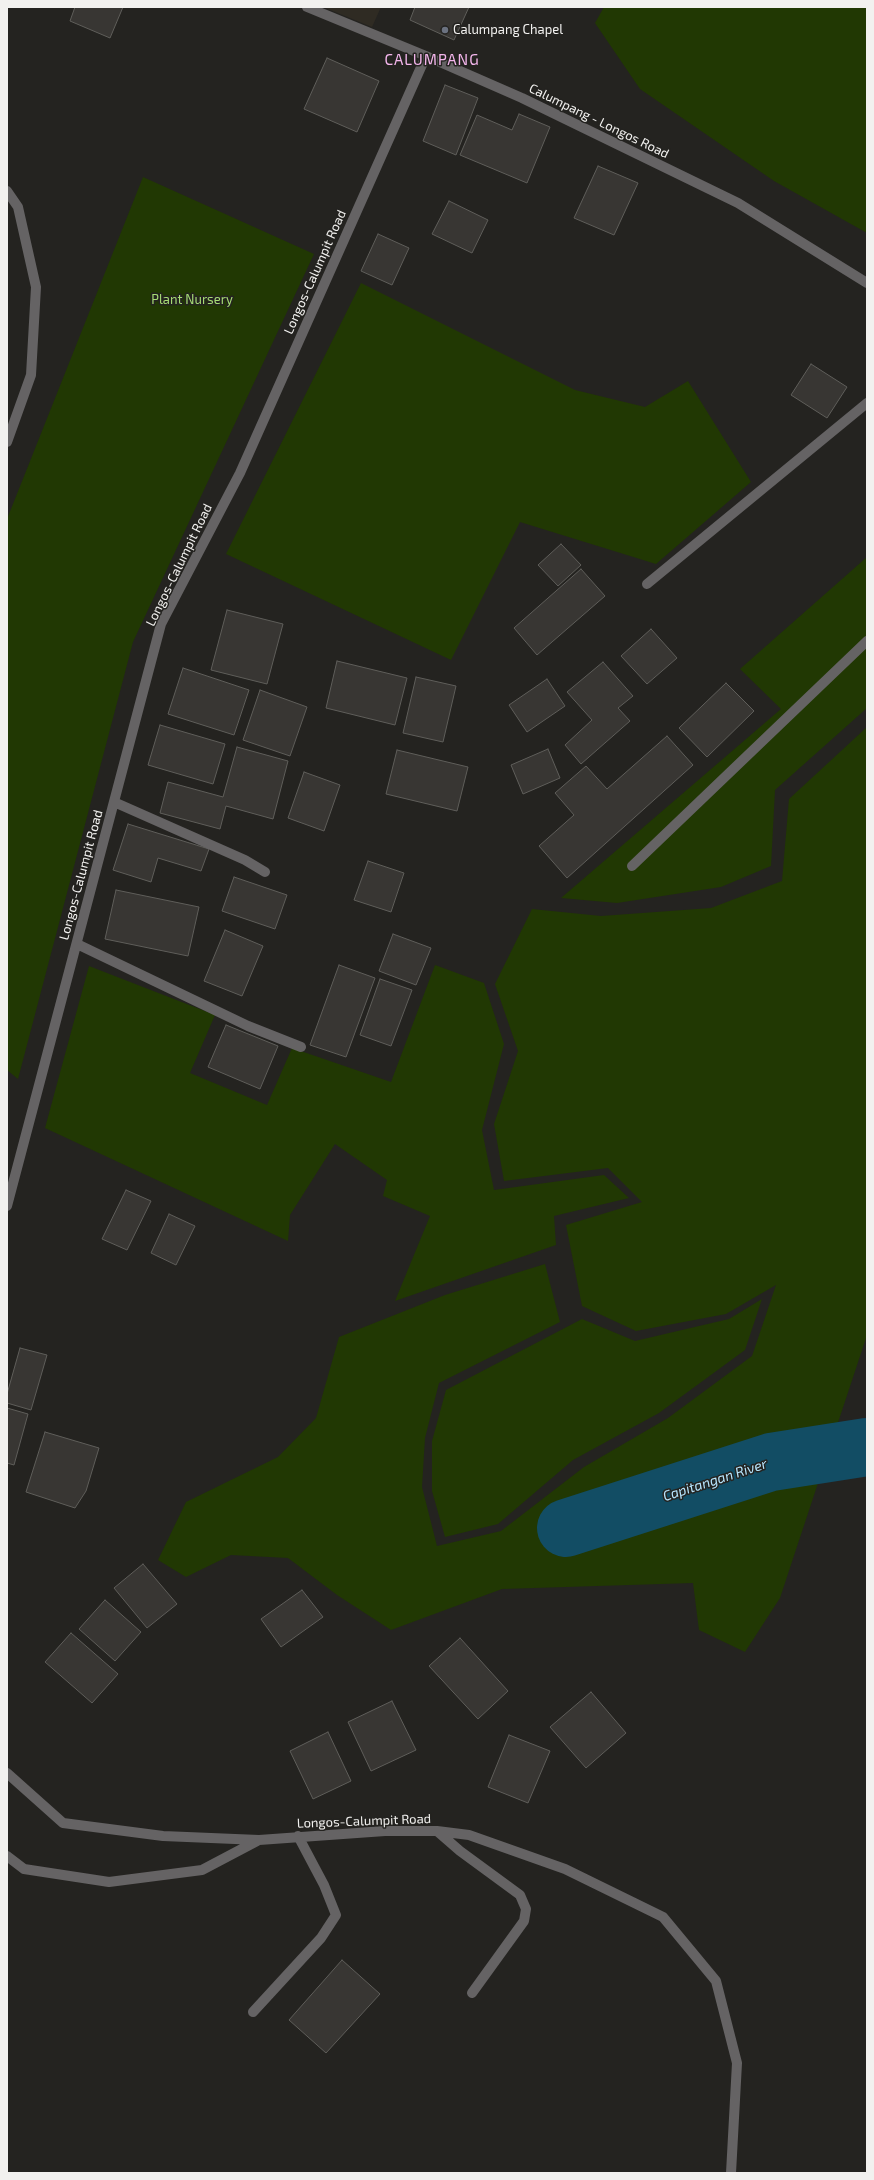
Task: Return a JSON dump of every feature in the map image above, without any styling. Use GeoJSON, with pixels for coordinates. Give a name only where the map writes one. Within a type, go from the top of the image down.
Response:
{"type":"FeatureCollection","features":[{"type":"Feature","properties":{"kind":"street","name":"Calumpang - Longos Road"},"geometry":{"type":"LineString","coordinates":[[307,7],[426,56],[522,98],[738,203],[867,283]]}},
{"type":"Feature","properties":{"kind":"street","name":"Longos-Calumpit Road"},"geometry":{"type":"LineString","coordinates":[[7,1206],[161,624],[240,473],[426,56]]}},
{"type":"Feature","properties":{"kind":"street"},"geometry":{"type":"LineString","coordinates":[[7,191],[18,207],[36,287],[31,375],[7,442]]}},
{"type":"Feature","properties":{"kind":"street"},"geometry":{"type":"LineString","coordinates":[[647,584],[867,403]]}},
{"type":"Feature","properties":{"kind":"street"},"geometry":{"type":"LineString","coordinates":[[632,866],[867,641]]}},
{"type":"Feature","properties":{"kind":"street"},"geometry":{"type":"LineString","coordinates":[[114,802],[245,860],[265,872]]}},
{"type":"Feature","properties":{"kind":"street"},"geometry":{"type":"LineString","coordinates":[[77,944],[248,1026],[301,1047]]}},
{"type":"Feature","properties":{"kind":"street","name":"Longos-Calumpit Road"},"geometry":{"type":"LineString","coordinates":[[7,1773],[63,1823],[163,1836],[259,1840],[298,1836],[385,1831],[437,1831],[469,1835],[565,1869],[663,1917],[716,1981],[737,2063],[731,2173]]}},
{"type":"Feature","properties":{"kind":"street"},"geometry":{"type":"LineString","coordinates":[[437,1831],[460,1852],[520,1895],[526,1909],[524,1922],[472,1993]]}},
{"type":"Feature","properties":{"kind":"street"},"geometry":{"type":"LineString","coordinates":[[253,2012],[321,1938],[336,1916],[324,1885],[298,1836]]}},
{"type":"Feature","properties":{"kind":"street"},"geometry":{"type":"LineString","coordinates":[[7,1856],[24,1870],[109,1882],[202,1870],[259,1840]]}},
{"type":"Feature","properties":{"kind":"shaded area"},"geometry":{"type":"Polygon","coordinates":[[[323,7],[381,7],[372,27],[323,7]]]}},
{"type":"Feature","properties":{"kind":"green space"},"geometry":{"type":"Polygon","coordinates":[[[604,7],[867,7],[867,233],[774,181],[640,89],[595,23],[604,7]]]}},
{"type":"Feature","properties":{"kind":"green space","name":"Plant Nursery"},"geometry":{"type":"Polygon","coordinates":[[[143,177],[314,254],[133,642],[18,1079],[7,1070],[7,519],[143,177]]]}},
{"type":"Feature","properties":{"kind":"green space"},"geometry":{"type":"Polygon","coordinates":[[[361,283],[575,390],[645,407],[688,381],[751,482],[656,564],[520,522],[451,660],[226,554],[361,283]]]}},
{"type":"Feature","properties":{"kind":"green space"},"geometry":{"type":"Polygon","coordinates":[[[867,557],[867,708],[775,790],[771,866],[721,887],[617,903],[561,898],[781,709],[740,669],[867,557]]]}},
{"type":"Feature","properties":{"kind":"green space"},"geometry":{"type":"Polygon","coordinates":[[[867,727],[867,1335],[780,1598],[745,1652],[699,1630],[693,1583],[502,1589],[391,1630],[337,1595],[288,1558],[231,1555],[186,1577],[158,1560],[186,1502],[278,1457],[316,1418],[339,1337],[445,1295],[545,1264],[560,1322],[439,1383],[425,1438],[422,1487],[437,1546],[501,1531],[584,1467],[668,1418],[752,1356],[776,1285],[726,1314],[636,1331],[582,1306],[566,1225],[642,1202],[608,1168],[504,1181],[494,1124],[518,1051],[495,984],[532,909],[601,916],[711,908],[782,881],[789,799],[867,727]]]}},
{"type":"Feature","properties":{"kind":"green space"},"geometry":{"type":"Polygon","coordinates":[[[435,965],[484,983],[504,1044],[482,1130],[494,1190],[604,1175],[629,1198],[554,1216],[556,1245],[395,1301],[430,1216],[383,1196],[387,1180],[335,1144],[290,1215],[288,1241],[45,1128],[89,966],[215,1015],[190,1073],[267,1105],[292,1048],[391,1082],[435,965]]]}},
{"type":"Feature","properties":{"kind":"green space"},"geometry":{"type":"Polygon","coordinates":[[[762,1299],[745,1350],[659,1413],[573,1460],[498,1524],[445,1537],[432,1491],[432,1441],[446,1390],[582,1319],[635,1341],[729,1319],[762,1299]]]}},
{"type":"Feature","properties":{"kind":"building"},"geometry":{"type":"Polygon","coordinates":[[[75,7],[123,7],[110,38],[70,21],[75,7]]]}},
{"type":"Feature","properties":{"kind":"building","name":"Calumpang Chapel"},"geometry":{"type":"Polygon","coordinates":[[[415,7],[469,7],[454,40],[410,20],[415,7]]]}},
{"type":"Feature","properties":{"kind":"building"},"geometry":{"type":"Polygon","coordinates":[[[327,58],[379,81],[357,132],[304,109],[327,58]]]}},
{"type":"Feature","properties":{"kind":"building"},"geometry":{"type":"Polygon","coordinates":[[[445,85],[478,98],[456,155],[423,141],[445,85]]]}},
{"type":"Feature","properties":{"kind":"building"},"geometry":{"type":"Polygon","coordinates":[[[519,114],[550,127],[527,183],[460,155],[477,115],[512,130],[519,114]]]}},
{"type":"Feature","properties":{"kind":"building"},"geometry":{"type":"Polygon","coordinates":[[[598,166],[638,183],[614,235],[574,218],[598,166]]]}},
{"type":"Feature","properties":{"kind":"building"},"geometry":{"type":"Polygon","coordinates":[[[449,201],[488,220],[472,253],[432,234],[449,201]]]}},
{"type":"Feature","properties":{"kind":"building"},"geometry":{"type":"Polygon","coordinates":[[[378,234],[409,248],[392,285],[361,271],[378,234]]]}},
{"type":"Feature","properties":{"kind":"building"},"geometry":{"type":"Polygon","coordinates":[[[811,364],[847,387],[827,418],[791,395],[811,364]]]}},
{"type":"Feature","properties":{"kind":"building"},"geometry":{"type":"Polygon","coordinates":[[[561,544],[581,565],[558,586],[538,565],[561,544]]]}},
{"type":"Feature","properties":{"kind":"building"},"geometry":{"type":"Polygon","coordinates":[[[581,569],[605,596],[537,655],[514,628],[581,569]]]}},
{"type":"Feature","properties":{"kind":"building"},"geometry":{"type":"Polygon","coordinates":[[[227,610],[283,624],[267,684],[211,670],[227,610]]]}},
{"type":"Feature","properties":{"kind":"building"},"geometry":{"type":"Polygon","coordinates":[[[651,629],[677,658],[647,684],[621,656],[651,629]]]}},
{"type":"Feature","properties":{"kind":"building"},"geometry":{"type":"Polygon","coordinates":[[[337,661],[407,678],[395,725],[326,708],[337,661]]]}},
{"type":"Feature","properties":{"kind":"building"},"geometry":{"type":"Polygon","coordinates":[[[603,662],[633,696],[618,708],[630,721],[581,764],[565,745],[592,720],[567,692],[603,662]]]}},
{"type":"Feature","properties":{"kind":"building"},"geometry":{"type":"Polygon","coordinates":[[[183,668],[249,690],[234,735],[168,714],[183,668]]]}},
{"type":"Feature","properties":{"kind":"building"},"geometry":{"type":"Polygon","coordinates":[[[416,677],[456,686],[443,742],[403,733],[416,677]]]}},
{"type":"Feature","properties":{"kind":"building"},"geometry":{"type":"Polygon","coordinates":[[[547,679],[565,706],[527,732],[509,705],[547,679]]]}},
{"type":"Feature","properties":{"kind":"building"},"geometry":{"type":"Polygon","coordinates":[[[726,683],[754,711],[707,757],[679,728],[726,683]]]}},
{"type":"Feature","properties":{"kind":"building"},"geometry":{"type":"Polygon","coordinates":[[[260,690],[307,707],[290,756],[243,740],[260,690]]]}},
{"type":"Feature","properties":{"kind":"building"},"geometry":{"type":"Polygon","coordinates":[[[160,725],[225,744],[213,784],[148,765],[160,725]]]}},
{"type":"Feature","properties":{"kind":"building"},"geometry":{"type":"Polygon","coordinates":[[[667,736],[693,765],[567,878],[539,846],[574,815],[555,793],[586,766],[607,789],[667,736]]]}},
{"type":"Feature","properties":{"kind":"building"},"geometry":{"type":"Polygon","coordinates":[[[237,747],[288,761],[273,819],[226,806],[220,829],[160,813],[168,782],[223,797],[237,747]]]}},
{"type":"Feature","properties":{"kind":"building"},"geometry":{"type":"Polygon","coordinates":[[[548,749],[560,778],[523,794],[511,765],[548,749]]]}},
{"type":"Feature","properties":{"kind":"building"},"geometry":{"type":"Polygon","coordinates":[[[397,750],[468,767],[457,811],[386,794],[397,750]]]}},
{"type":"Feature","properties":{"kind":"building"},"geometry":{"type":"Polygon","coordinates":[[[304,772],[340,785],[324,831],[288,818],[304,772]]]}},
{"type":"Feature","properties":{"kind":"building"},"geometry":{"type":"Polygon","coordinates":[[[128,824],[209,849],[201,871],[158,858],[151,882],[113,870],[128,824]]]}},
{"type":"Feature","properties":{"kind":"building"},"geometry":{"type":"Polygon","coordinates":[[[368,861],[404,873],[391,912],[354,900],[368,861]]]}},
{"type":"Feature","properties":{"kind":"building"},"geometry":{"type":"Polygon","coordinates":[[[234,877],[287,895],[275,929],[222,911],[234,877]]]}},
{"type":"Feature","properties":{"kind":"building"},"geometry":{"type":"Polygon","coordinates":[[[116,890],[199,907],[188,956],[105,939],[116,890]]]}},
{"type":"Feature","properties":{"kind":"building"},"geometry":{"type":"Polygon","coordinates":[[[225,930],[263,946],[242,996],[204,981],[225,930]]]}},
{"type":"Feature","properties":{"kind":"building"},"geometry":{"type":"Polygon","coordinates":[[[393,934],[431,948],[416,985],[379,971],[393,934]]]}},
{"type":"Feature","properties":{"kind":"building"},"geometry":{"type":"Polygon","coordinates":[[[339,965],[375,978],[346,1057],[310,1045],[339,965]]]}},
{"type":"Feature","properties":{"kind":"building"},"geometry":{"type":"Polygon","coordinates":[[[380,979],[412,990],[391,1046],[360,1035],[380,979]]]}},
{"type":"Feature","properties":{"kind":"building"},"geometry":{"type":"Polygon","coordinates":[[[226,1025],[278,1046],[260,1089],[208,1067],[226,1025]]]}},
{"type":"Feature","properties":{"kind":"building"},"geometry":{"type":"Polygon","coordinates":[[[126,1190],[151,1201],[127,1250],[102,1239],[126,1190]]]}},
{"type":"Feature","properties":{"kind":"building"},"geometry":{"type":"Polygon","coordinates":[[[169,1214],[195,1226],[176,1265],[151,1253],[169,1214]]]}},
{"type":"Feature","properties":{"kind":"building"},"geometry":{"type":"Polygon","coordinates":[[[20,1348],[47,1355],[31,1410],[7,1403],[7,1394],[20,1348]]]}},
{"type":"Feature","properties":{"kind":"building"},"geometry":{"type":"Polygon","coordinates":[[[7,1408],[28,1414],[14,1465],[7,1463],[7,1408]]]}},
{"type":"Feature","properties":{"kind":"building"},"geometry":{"type":"Polygon","coordinates":[[[45,1432],[99,1448],[86,1491],[75,1508],[26,1492],[45,1432]]]}},
{"type":"Feature","properties":{"kind":"building"},"geometry":{"type":"Polygon","coordinates":[[[143,1564],[177,1604],[147,1628],[114,1588],[143,1564]]]}},
{"type":"Feature","properties":{"kind":"building"},"geometry":{"type":"Polygon","coordinates":[[[302,1590],[323,1617],[281,1647],[261,1619],[302,1590]]]}},
{"type":"Feature","properties":{"kind":"building"},"geometry":{"type":"Polygon","coordinates":[[[105,1600],[141,1632],[115,1661],[79,1629],[105,1600]]]}},
{"type":"Feature","properties":{"kind":"building"},"geometry":{"type":"Polygon","coordinates":[[[71,1633],[118,1674],[92,1703],[45,1662],[71,1633]]]}},
{"type":"Feature","properties":{"kind":"building"},"geometry":{"type":"Polygon","coordinates":[[[460,1638],[508,1691],[478,1719],[429,1666],[460,1638]]]}},
{"type":"Feature","properties":{"kind":"building"},"geometry":{"type":"Polygon","coordinates":[[[591,1692],[626,1733],[586,1768],[550,1727],[591,1692]]]}},
{"type":"Feature","properties":{"kind":"building"},"geometry":{"type":"Polygon","coordinates":[[[392,1701],[416,1750],[371,1771],[348,1722],[392,1701]]]}},
{"type":"Feature","properties":{"kind":"building"},"geometry":{"type":"Polygon","coordinates":[[[328,1732],[351,1781],[313,1799],[290,1751],[328,1732]]]}},
{"type":"Feature","properties":{"kind":"building"},"geometry":{"type":"Polygon","coordinates":[[[509,1735],[550,1751],[528,1803],[488,1787],[509,1735]]]}},
{"type":"Feature","properties":{"kind":"building"},"geometry":{"type":"Polygon","coordinates":[[[342,1960],[380,1994],[326,2053],[289,2020],[342,1960]]]}},
{"type":"Feature","properties":{"kind":"waterway","name":"Capitangan River"},"geometry":{"type":"LineString","coordinates":[[566,1528],[771,1462],[867,1447]]}},
{"type":"Feature","properties":{"kind":"place","name":"Calumpang Chapel"},"geometry":{"type":"Point","coordinates":[445,30]}},
{"type":"Feature","properties":{"kind":"district","name":"CALUMPANG"},"geometry":{"type":"Point","coordinates":[432,60]}}]}
